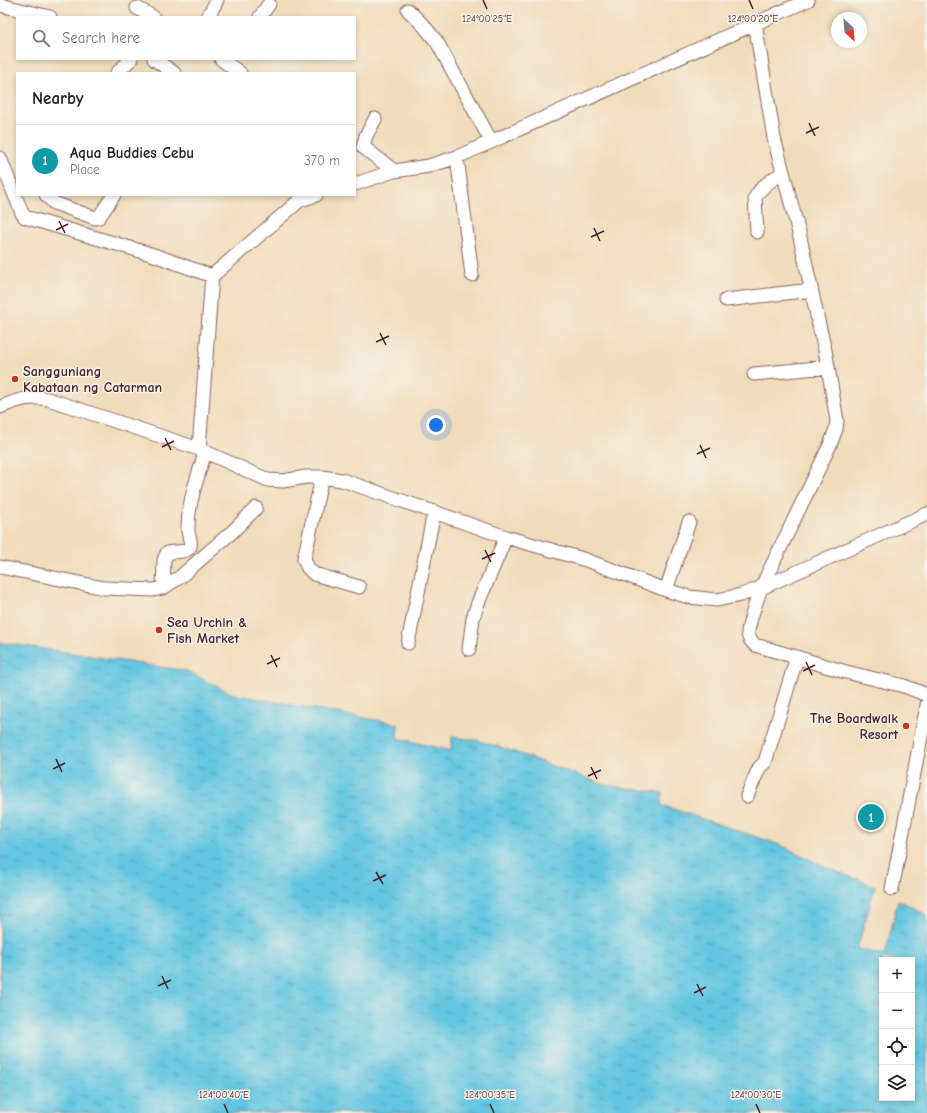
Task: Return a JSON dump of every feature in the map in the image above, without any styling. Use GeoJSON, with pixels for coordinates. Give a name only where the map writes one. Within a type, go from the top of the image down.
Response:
{"type":"FeatureCollection","features":[{"type":"Feature","properties":{"kind":"street"},"geometry":{"type":"LineString","coordinates":[[209,16],[217,0]]}},
{"type":"Feature","properties":{"kind":"street"},"geometry":{"type":"LineString","coordinates":[[356,184],[394,171],[429,166],[457,157],[808,0]]}},
{"type":"Feature","properties":{"kind":"street"},"geometry":{"type":"LineString","coordinates":[[261,16],[269,4]]}},
{"type":"Feature","properties":{"kind":"street"},"geometry":{"type":"LineString","coordinates":[[0,5],[46,16]]}},
{"type":"Feature","properties":{"kind":"street"},"geometry":{"type":"LineString","coordinates":[[137,8],[151,16]]}},
{"type":"Feature","properties":{"kind":"street"},"geometry":{"type":"LineString","coordinates":[[408,10],[437,42],[491,141]]}},
{"type":"Feature","properties":{"kind":"street"},"geometry":{"type":"LineString","coordinates":[[755,23],[774,138],[800,237],[828,367],[837,421],[836,429],[830,445],[761,588],[748,632],[750,640],[755,645],[846,672],[904,686],[927,695]]}},
{"type":"Feature","properties":{"kind":"street"},"geometry":{"type":"LineString","coordinates":[[118,72],[129,60]]}},
{"type":"Feature","properties":{"kind":"street"},"geometry":{"type":"LineString","coordinates":[[155,60],[173,72]]}},
{"type":"Feature","properties":{"kind":"street"},"geometry":{"type":"LineString","coordinates":[[228,61],[239,72]]}},
{"type":"Feature","properties":{"kind":"street"},"geometry":{"type":"LineString","coordinates":[[375,120],[366,136],[363,147],[394,171]]}},
{"type":"Feature","properties":{"kind":"street"},"geometry":{"type":"LineString","coordinates":[[457,157],[472,275]]}},
{"type":"Feature","properties":{"kind":"street"},"geometry":{"type":"LineString","coordinates":[[0,158],[22,214],[25,217],[154,255],[212,276]]}},
{"type":"Feature","properties":{"kind":"street"},"geometry":{"type":"LineString","coordinates":[[757,232],[755,198],[763,187],[783,173]]}},
{"type":"Feature","properties":{"kind":"street"},"geometry":{"type":"LineString","coordinates":[[47,196],[54,203],[95,218],[99,216],[113,196]]}},
{"type":"Feature","properties":{"kind":"street"},"geometry":{"type":"LineString","coordinates":[[163,588],[164,560],[167,553],[187,550],[190,546],[187,531],[192,496],[202,450],[212,276],[300,200],[313,196]]}},
{"type":"Feature","properties":{"kind":"street"},"geometry":{"type":"LineString","coordinates":[[726,300],[811,290]]}},
{"type":"Feature","properties":{"kind":"street"},"geometry":{"type":"LineString","coordinates":[[754,374],[828,367]]}},
{"type":"Feature","properties":{"kind":"street"},"geometry":{"type":"LineString","coordinates":[[0,407],[28,398],[38,397],[48,399],[202,450],[268,480],[282,481],[306,477],[322,477],[342,480],[506,537],[586,560],[689,598],[717,600],[742,595],[761,588],[927,514]]}},
{"type":"Feature","properties":{"kind":"street"},"geometry":{"type":"LineString","coordinates":[[322,477],[304,559],[308,568],[314,574],[359,588]]}},
{"type":"Feature","properties":{"kind":"street"},"geometry":{"type":"LineString","coordinates":[[0,567],[104,588],[153,590],[163,588],[180,578],[233,531],[256,508]]}},
{"type":"Feature","properties":{"kind":"street"},"geometry":{"type":"LineString","coordinates":[[408,644],[434,512]]}},
{"type":"Feature","properties":{"kind":"street"},"geometry":{"type":"LineString","coordinates":[[666,590],[689,522]]}},
{"type":"Feature","properties":{"kind":"street"},"geometry":{"type":"LineString","coordinates":[[469,649],[473,618],[506,537]]}},
{"type":"Feature","properties":{"kind":"street"},"geometry":{"type":"LineString","coordinates":[[747,796],[759,768],[765,762],[797,657]]}},
{"type":"Feature","properties":{"kind":"street"},"geometry":{"type":"LineString","coordinates":[[892,889],[927,705]]}},
{"type":"Feature","properties":{"kind":"water"},"geometry":{"type":"Polygon","coordinates":[[[0,643],[187,671],[232,694],[398,724],[397,738],[451,751],[452,737],[476,740],[503,748],[605,785],[663,793],[661,805],[780,845],[828,868],[875,886],[857,949],[885,955],[898,900],[927,915],[927,1113],[0,1113],[0,643]]]}},
{"type":"Feature","properties":{"kind":"place","name":"Sangguniang Kabataan ng Catarman"},"geometry":{"type":"Point","coordinates":[15,379]}},
{"type":"Feature","properties":{"kind":"place","name":"Sea Urchin & Fish Market"},"geometry":{"type":"Point","coordinates":[159,630]}},
{"type":"Feature","properties":{"kind":"place","name":"The Boardwalk Resort"},"geometry":{"type":"Point","coordinates":[906,726]}},
{"type":"Feature","properties":{"kind":"place","name":"Aqua Buddies Cebu"},"geometry":{"type":"Point","coordinates":[871,817]}}]}
